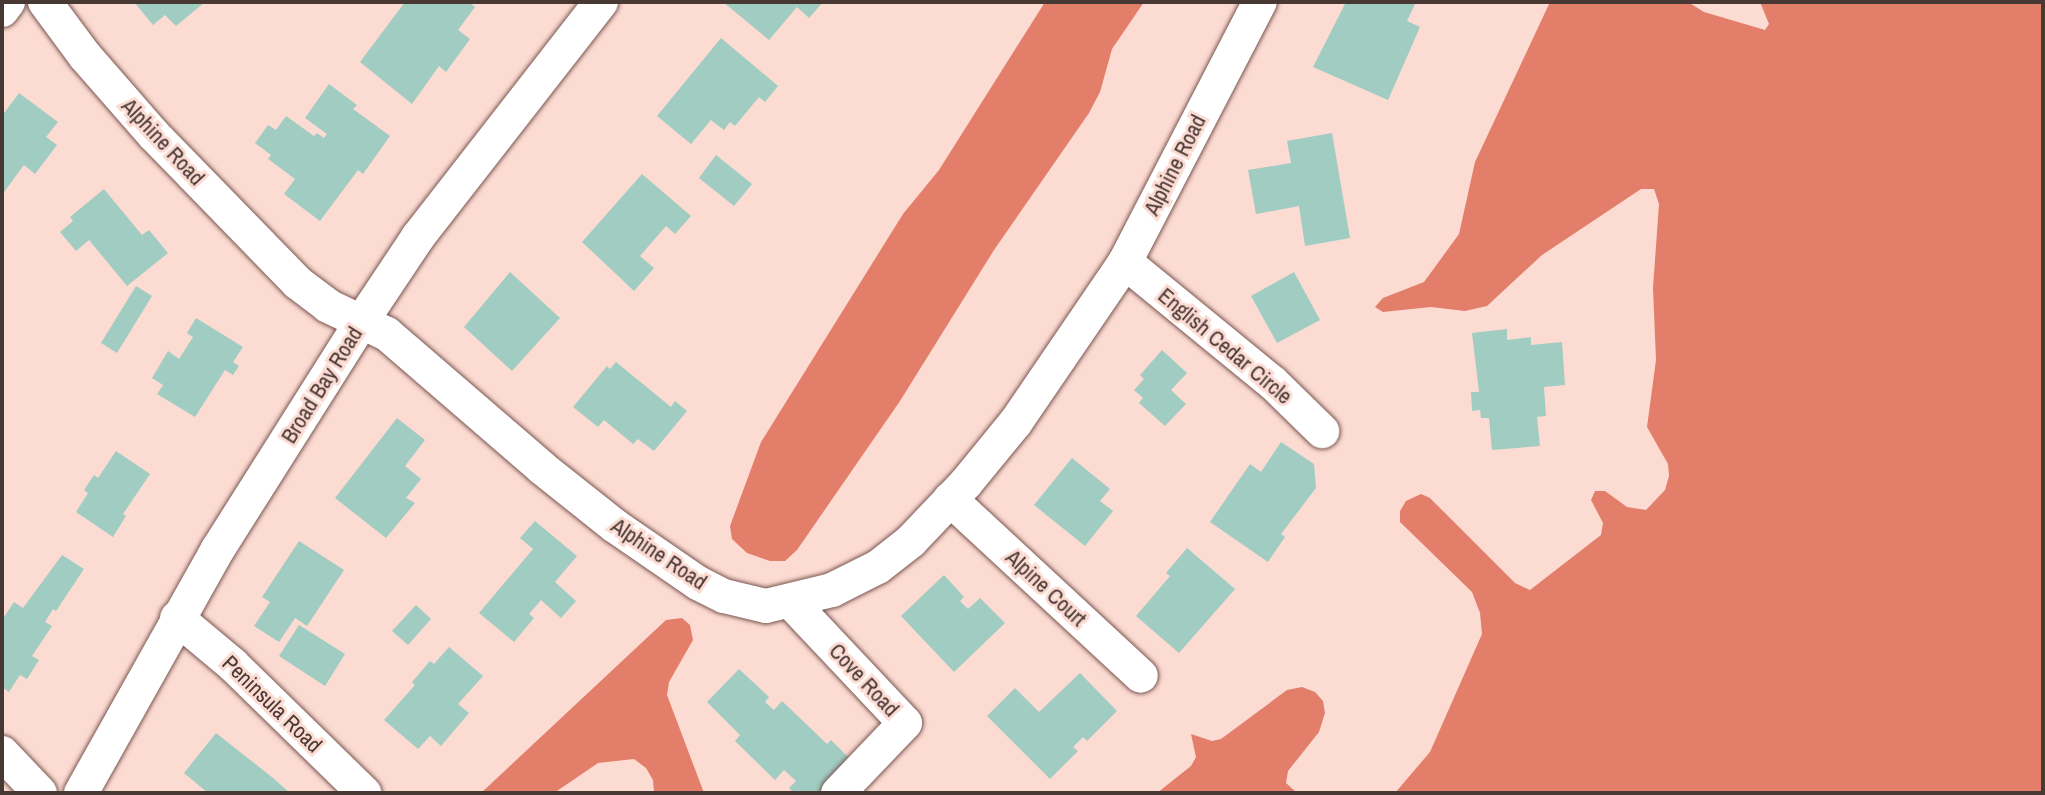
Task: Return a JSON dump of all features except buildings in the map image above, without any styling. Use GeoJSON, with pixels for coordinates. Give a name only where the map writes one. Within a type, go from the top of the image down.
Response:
{"type":"FeatureCollection","features":[{"type":"Feature","properties":{"kind":"street"},"geometry":{"type":"LineString","coordinates":[[2,10],[8,2]]}},
{"type":"Feature","properties":{"kind":"street","name":"Alphine Road"},"geometry":{"type":"LineString","coordinates":[[45,2],[85,56],[154,135],[298,283],[328,306],[387,334],[542,468],[615,526],[698,583],[724,596],[766,606],[832,590],[878,567],[911,541],[1016,422],[1125,262],[1260,2]]}},
{"type":"Feature","properties":{"kind":"street","name":"Broad Bay Road"},"geometry":{"type":"LineString","coordinates":[[81,793],[177,618],[362,321],[418,237],[601,2]]}},
{"type":"Feature","properties":{"kind":"street","name":"English Cedar Circle"},"geometry":{"type":"LineString","coordinates":[[1125,262],[1273,383],[1322,431]]}},
{"type":"Feature","properties":{"kind":"street","name":"Alpine Court"},"geometry":{"type":"LineString","coordinates":[[950,499],[1141,676]]}},
{"type":"Feature","properties":{"kind":"street","name":"Cove Road"},"geometry":{"type":"LineString","coordinates":[[791,602],[905,723],[838,793]]}},
{"type":"Feature","properties":{"kind":"street","name":"Peninsula Road"},"geometry":{"type":"LineString","coordinates":[[177,618],[232,664],[364,793]]}},
{"type":"Feature","properties":{"kind":"street"},"geometry":{"type":"LineString","coordinates":[[2,753],[40,793]]}},
{"type":"Feature","properties":{"kind":"shaded area"},"geometry":{"type":"Polygon","coordinates":[[[1045,2],[1144,2],[1112,49],[1100,92],[1089,113],[994,250],[900,401],[797,550],[785,561],[770,561],[747,553],[732,539],[730,526],[761,442],[903,214],[939,170],[1045,2]]]}},
{"type":"Feature","properties":{"kind":"shaded area"},"geometry":{"type":"Polygon","coordinates":[[[1550,2],[1688,2],[1704,12],[1765,30],[1769,24],[1760,2],[2043,2],[2043,793],[1395,793],[1430,752],[1482,634],[1480,613],[1472,592],[1400,522],[1400,511],[1406,501],[1421,494],[1430,498],[1515,583],[1530,590],[1601,535],[1603,523],[1591,500],[1595,491],[1605,491],[1627,507],[1646,510],[1665,490],[1669,476],[1668,464],[1647,427],[1656,360],[1653,288],[1659,204],[1654,189],[1641,189],[1542,255],[1487,306],[1465,311],[1431,307],[1383,312],[1375,307],[1383,298],[1424,282],[1459,234],[1475,162],[1550,2]]]}},
{"type":"Feature","properties":{"kind":"shaded area"},"geometry":{"type":"Polygon","coordinates":[[[682,618],[690,625],[693,640],[669,682],[667,695],[704,793],[654,793],[653,780],[646,768],[634,759],[598,763],[554,793],[481,793],[666,620],[682,618]]]}},
{"type":"Feature","properties":{"kind":"shaded area"},"geometry":{"type":"Polygon","coordinates":[[[1302,687],[1315,692],[1323,701],[1325,713],[1319,732],[1288,771],[1286,783],[1297,793],[1157,793],[1191,766],[1196,757],[1191,734],[1212,741],[1221,739],[1287,690],[1302,687]]]}}]}
